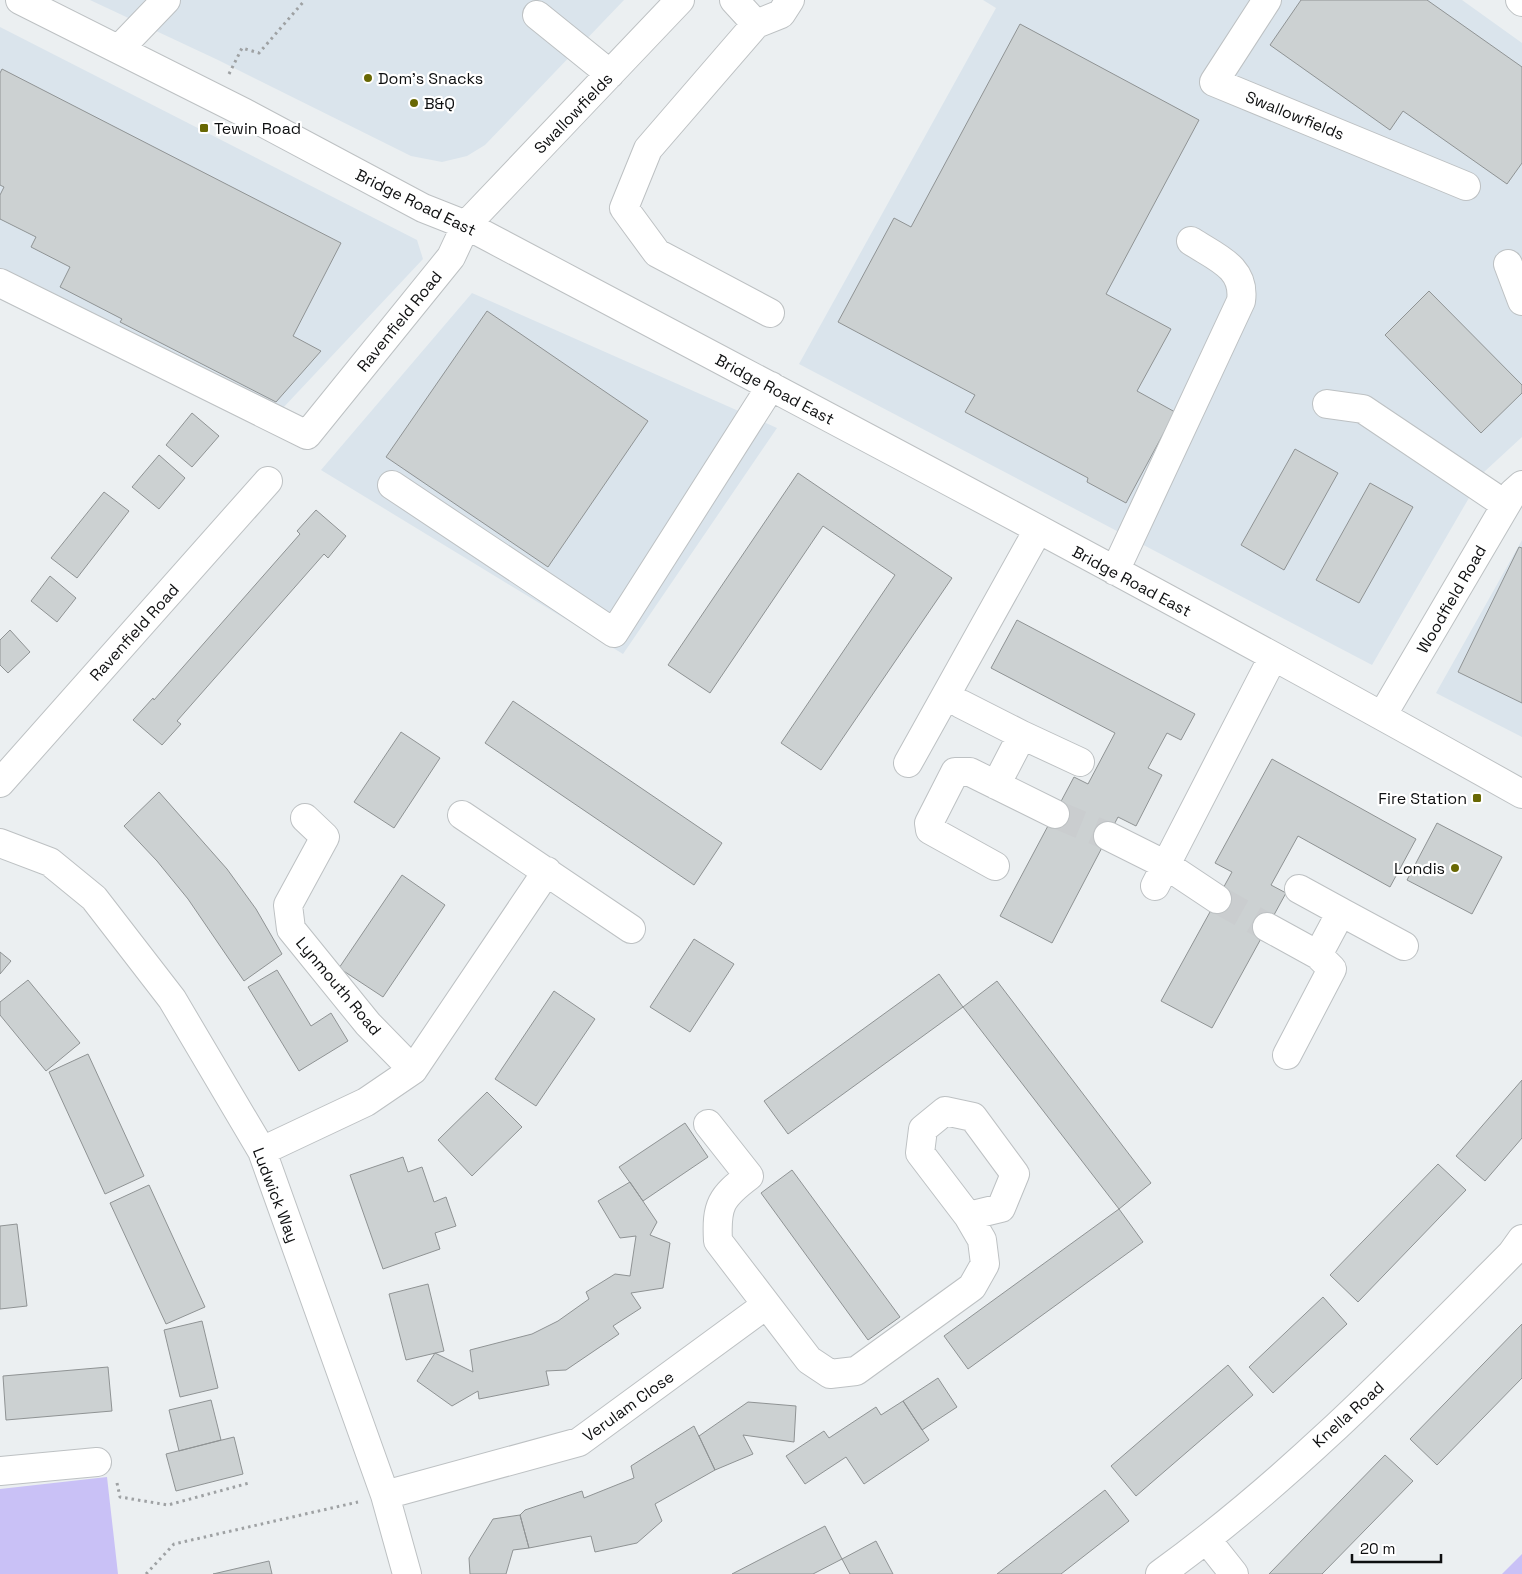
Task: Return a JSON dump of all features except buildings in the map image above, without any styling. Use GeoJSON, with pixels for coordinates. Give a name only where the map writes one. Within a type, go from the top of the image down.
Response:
{"type":"FeatureCollection","features":[{"type":"Feature","properties":{"kind":"street","name":"Bridge Road East"},"geometry":{"type":"LineString","coordinates":[[20,0],[216,99],[423,208],[466,225],[771,386],[1382,716],[1522,794]]}},
{"type":"Feature","properties":{"kind":"street"},"geometry":{"type":"LineString","coordinates":[[118,50],[166,0]]}},
{"type":"Feature","properties":{"kind":"street","name":"Swallowfields"},"geometry":{"type":"LineString","coordinates":[[466,225],[680,0]]}},
{"type":"Feature","properties":{"kind":"street"},"geometry":{"type":"LineString","coordinates":[[734,0],[756,24]]}},
{"type":"Feature","properties":{"kind":"street"},"geometry":{"type":"LineString","coordinates":[[770,313],[657,253],[624,208],[648,149],[756,24],[781,14],[790,0]]}},
{"type":"Feature","properties":{"kind":"street","name":"Swallowfields"},"geometry":{"type":"LineString","coordinates":[[1267,0],[1214,82],[1466,186]]}},
{"type":"Feature","properties":{"kind":"street"},"geometry":{"type":"LineString","coordinates":[[537,15],[610,74]]}},
{"type":"Feature","properties":{"kind":"street","name":"Ravenfield Road"},"geometry":{"type":"LineString","coordinates":[[0,283],[307,435],[450,257],[466,225]]}},
{"type":"Feature","properties":{"kind":"street"},"geometry":{"type":"LineString","coordinates":[[1115,571],[1241,301],[1243,287],[1236,271],[1191,241]]}},
{"type":"Feature","properties":{"kind":"street"},"geometry":{"type":"LineString","coordinates":[[1508,264],[1522,301]]}},
{"type":"Feature","properties":{"kind":"street"},"geometry":{"type":"LineString","coordinates":[[392,485],[614,633],[771,386]]}},
{"type":"Feature","properties":{"kind":"street"},"geometry":{"type":"LineString","coordinates":[[1327,404],[1363,409],[1514,495]]}},
{"type":"Feature","properties":{"kind":"street","name":"Ravenfield Road"},"geometry":{"type":"LineString","coordinates":[[0,783],[268,481]]}},
{"type":"Feature","properties":{"kind":"street","name":"Woodfield Road"},"geometry":{"type":"LineString","coordinates":[[1382,716],[1514,495]]}},
{"type":"Feature","properties":{"kind":"street"},"geometry":{"type":"LineString","coordinates":[[908,764],[1038,530]]}},
{"type":"Feature","properties":{"kind":"street"},"geometry":{"type":"LineString","coordinates":[[1161,875],[1273,657]]}},
{"type":"Feature","properties":{"kind":"street"},"geometry":{"type":"LineString","coordinates":[[961,704],[1022,736],[1080,762]]}},
{"type":"Feature","properties":{"kind":"street"},"geometry":{"type":"LineString","coordinates":[[996,785],[1022,736]]}},
{"type":"Feature","properties":{"kind":"street"},"geometry":{"type":"LineString","coordinates":[[995,866],[930,830],[929,823],[955,772],[970,772],[1055,814]]}},
{"type":"Feature","properties":{"kind":"street"},"geometry":{"type":"LineString","coordinates":[[462,815],[631,929]]}},
{"type":"Feature","properties":{"kind":"street","name":"Lynmouth Road"},"geometry":{"type":"LineString","coordinates":[[305,818],[325,837],[288,905],[291,929],[368,1024],[413,1070]]}},
{"type":"Feature","properties":{"kind":"street"},"geometry":{"type":"LineString","coordinates":[[1108,836],[1161,875],[1217,899]]}},
{"type":"Feature","properties":{"kind":"street","name":"Ludwick Way"},"geometry":{"type":"LineString","coordinates":[[0,843],[50,862],[94,898],[172,999],[262,1151],[385,1496],[406,1574]]}},
{"type":"Feature","properties":{"kind":"street"},"geometry":{"type":"LineString","coordinates":[[262,1151],[366,1102],[413,1070],[547,871]]}},
{"type":"Feature","properties":{"kind":"street"},"geometry":{"type":"LineString","coordinates":[[1299,889],[1404,946]]}},
{"type":"Feature","properties":{"kind":"street"},"geometry":{"type":"LineString","coordinates":[[1318,955],[1341,912]]}},
{"type":"Feature","properties":{"kind":"street"},"geometry":{"type":"LineString","coordinates":[[1267,927],[1318,955],[1331,967],[1332,972],[1287,1055]]}},
{"type":"Feature","properties":{"kind":"street"},"geometry":{"type":"LineString","coordinates":[[708,1124],[749,1176],[728,1192],[716,1217],[718,1241],[809,1360],[830,1374],[856,1372],[972,1287],[985,1264],[982,1240],[968,1216]]}},
{"type":"Feature","properties":{"kind":"street","name":"Knella Road"},"geometry":{"type":"LineString","coordinates":[[1160,1574],[1207,1540],[1372,1394],[1519,1252]]}},
{"type":"Feature","properties":{"kind":"street","name":"Verulam Close"},"geometry":{"type":"LineString","coordinates":[[385,1496],[579,1442],[766,1305]]}},
{"type":"Feature","properties":{"kind":"street"},"geometry":{"type":"LineString","coordinates":[[0,1472],[97,1462]]}},
{"type":"Feature","properties":{"kind":"street"},"geometry":{"type":"LineString","coordinates":[[1207,1540],[1234,1574]]}},
{"type":"Feature","properties":{"kind":"path"},"geometry":{"type":"LineString","coordinates":[[216,99],[242,48],[259,53],[305,0]]}},
{"type":"Feature","properties":{"kind":"path"},"geometry":{"type":"LineString","coordinates":[[97,1462],[114,1462],[120,1497],[168,1505],[249,1483]]}},
{"type":"Feature","properties":{"kind":"path"},"geometry":{"type":"LineString","coordinates":[[146,1574],[174,1544],[385,1496]]}},
{"type":"Feature","properties":{"kind":"shaded area","name":"B&Q"},"geometry":{"type":"Polygon","coordinates":[[[90,0],[624,0],[485,145],[467,156],[442,162],[411,156],[218,60],[90,0]]]}},
{"type":"Feature","properties":{"kind":"shaded area"},"geometry":{"type":"Polygon","coordinates":[[[983,0],[1462,0],[1522,43],[1522,437],[1484,472],[1372,665],[799,364],[996,8],[983,0]]]}},
{"type":"Feature","properties":{"kind":"shaded area"},"geometry":{"type":"Polygon","coordinates":[[[0,27],[417,240],[423,259],[266,426],[0,296],[0,27]]]}},
{"type":"Feature","properties":{"kind":"shaded area"},"geometry":{"type":"Polygon","coordinates":[[[472,293],[777,428],[623,654],[321,470],[472,293]]]}},
{"type":"Feature","properties":{"kind":"shaded area"},"geometry":{"type":"Polygon","coordinates":[[[1522,540],[1522,737],[1436,693],[1522,540]]]}},
{"type":"Feature","properties":{"kind":"shaded area"},"geometry":{"type":"Polygon","coordinates":[[[107,1477],[118,1574],[0,1574],[0,1489],[107,1477]]]}},
{"type":"Feature","properties":{"kind":"shaded area"},"geometry":{"type":"Polygon","coordinates":[[[1522,1554],[1522,1574],[1502,1574],[1522,1554]]]}},
{"type":"Feature","properties":{"kind":"tunnel"},"geometry":{"type":"LineString","coordinates":[[1055,814],[1108,836]]}},
{"type":"Feature","properties":{"kind":"tunnel"},"geometry":{"type":"LineString","coordinates":[[1217,899],[1267,927]]}},
{"type":"Feature","properties":{"kind":"place","name":"Dom's Snacks"},"geometry":{"type":"Point","coordinates":[368,78]}},
{"type":"Feature","properties":{"kind":"place","name":"B&Q"},"geometry":{"type":"Point","coordinates":[414,103]}},
{"type":"Feature","properties":{"kind":"place","name":"Tewin Road"},"geometry":{"type":"Point","coordinates":[204,128]}},
{"type":"Feature","properties":{"kind":"place","name":"Fire Station"},"geometry":{"type":"Point","coordinates":[1477,798]}},
{"type":"Feature","properties":{"kind":"place","name":"Londis"},"geometry":{"type":"Point","coordinates":[1455,868]}}]}
